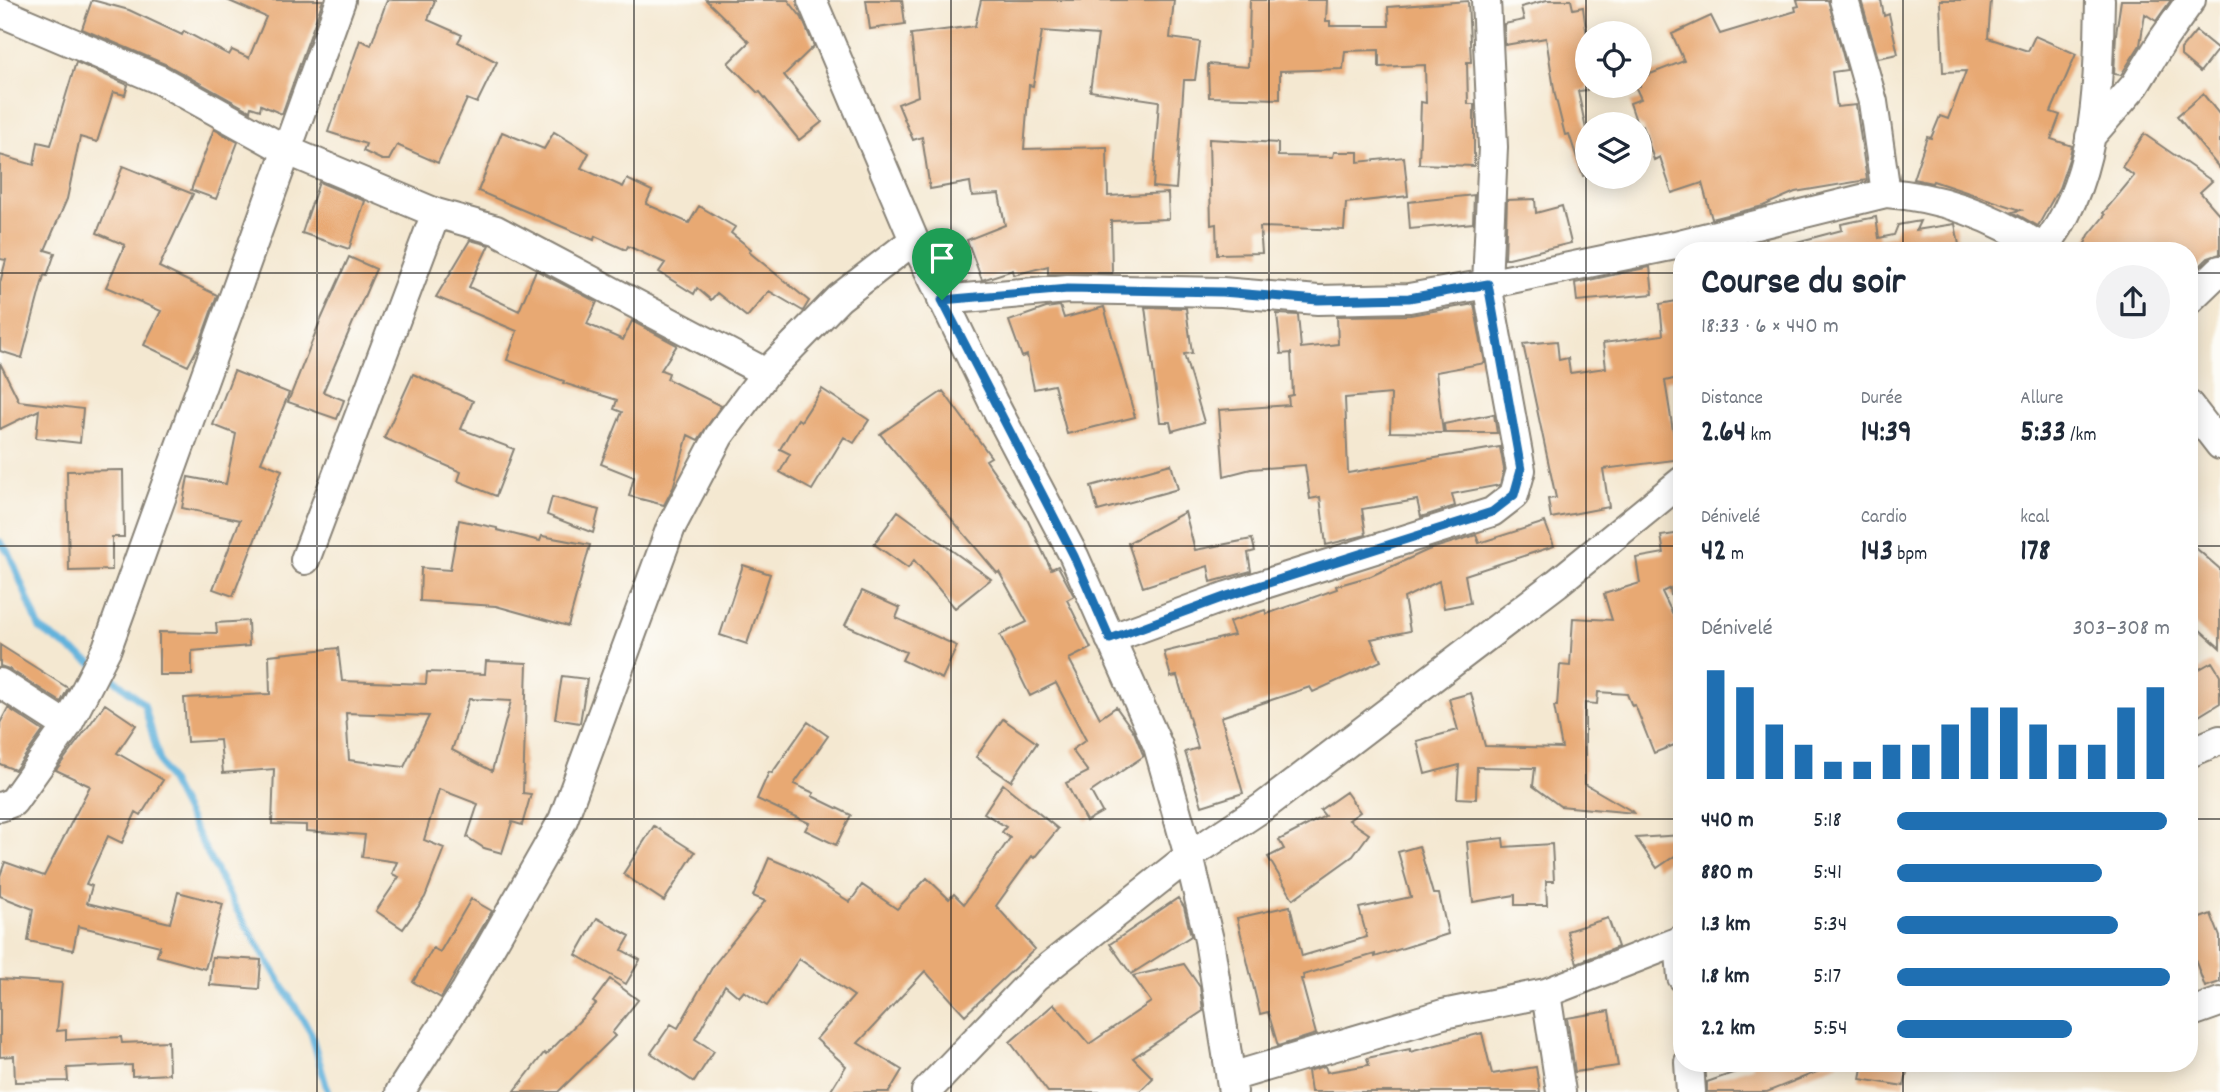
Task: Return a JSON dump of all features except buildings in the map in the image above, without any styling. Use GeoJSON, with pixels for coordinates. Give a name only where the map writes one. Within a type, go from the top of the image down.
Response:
{"type":"FeatureCollection","features":[{"type":"Feature","properties":{"kind":"street"},"geometry":{"type":"LineString","coordinates":[[0,807],[13,802],[67,726],[107,648],[341,0]]}},
{"type":"Feature","properties":{"kind":"street"},"geometry":{"type":"LineString","coordinates":[[812,0],[914,240],[942,300],[1074,556],[1158,746],[1209,940],[1232,1084],[1443,1014],[1546,993],[1673,944]]}},
{"type":"Feature","properties":{"kind":"street"},"geometry":{"type":"LineString","coordinates":[[1110,639],[1227,596],[1492,512],[1514,495],[1521,470],[1488,284],[1493,147],[1486,0]]}},
{"type":"Feature","properties":{"kind":"street"},"geometry":{"type":"LineString","coordinates":[[1844,0],[1873,102],[1886,192]]}},
{"type":"Feature","properties":{"kind":"street"},"geometry":{"type":"LineString","coordinates":[[2048,242],[2079,187],[2090,137],[2097,89],[2100,0]]}},
{"type":"Feature","properties":{"kind":"street"},"geometry":{"type":"LineString","coordinates":[[2090,137],[2136,85],[2191,0]]}},
{"type":"Feature","properties":{"kind":"street"},"geometry":{"type":"LineString","coordinates":[[0,12],[160,80],[286,150],[436,214],[496,230],[766,373]]}},
{"type":"Feature","properties":{"kind":"street"},"geometry":{"type":"LineString","coordinates":[[1687,242],[1886,192],[1914,194],[1952,204],[2006,226],[2031,242]]}},
{"type":"Feature","properties":{"kind":"street"},"geometry":{"type":"LineString","coordinates":[[305,559],[436,214]]}},
{"type":"Feature","properties":{"kind":"street"},"geometry":{"type":"LineString","coordinates":[[400,1092],[466,990],[563,820],[671,527],[719,436],[766,373],[839,298],[914,240]]}},
{"type":"Feature","properties":{"kind":"street"},"geometry":{"type":"LineString","coordinates":[[942,300],[1068,289],[1222,292],[1318,300],[1409,298],[1673,245]]}},
{"type":"Feature","properties":{"kind":"street"},"geometry":{"type":"LineString","coordinates":[[2198,291],[2220,270]]}},
{"type":"Feature","properties":{"kind":"street"},"geometry":{"type":"LineString","coordinates":[[2198,417],[2220,445]]}},
{"type":"Feature","properties":{"kind":"street"},"geometry":{"type":"LineString","coordinates":[[926,1092],[1035,978],[1189,856],[1273,799],[1557,583],[1673,488]]}},
{"type":"Feature","properties":{"kind":"street"},"geometry":{"type":"LineString","coordinates":[[0,683],[67,726]]}},
{"type":"Feature","properties":{"kind":"street"},"geometry":{"type":"LineString","coordinates":[[2198,749],[2220,740]]}},
{"type":"Feature","properties":{"kind":"street"},"geometry":{"type":"LineString","coordinates":[[1546,993],[1561,1092]]}},
{"type":"Feature","properties":{"kind":"street"},"geometry":{"type":"LineString","coordinates":[[2198,1010],[2220,1002]]}},
{"type":"Feature","properties":{"kind":"street"},"geometry":{"type":"LineString","coordinates":[[1690,1072],[1691,1092]]}},
{"type":"Feature","properties":{"kind":"waterway"},"geometry":{"type":"LineString","coordinates":[[0,542],[9,553],[40,629],[93,664]]}},
{"type":"Feature","properties":{"kind":"waterway"},"geometry":{"type":"LineString","coordinates":[[103,670],[144,704],[160,762],[235,907],[311,1033],[328,1092]]}},
{"type":"Feature","properties":{"kind":"route"},"geometry":{"type":"LineString","coordinates":[[1488,284],[1521,470],[1514,495],[1492,512],[1227,596],[1110,639],[1074,556],[942,300],[1068,289],[1222,292],[1318,300],[1409,298],[1488,284]]}}]}
